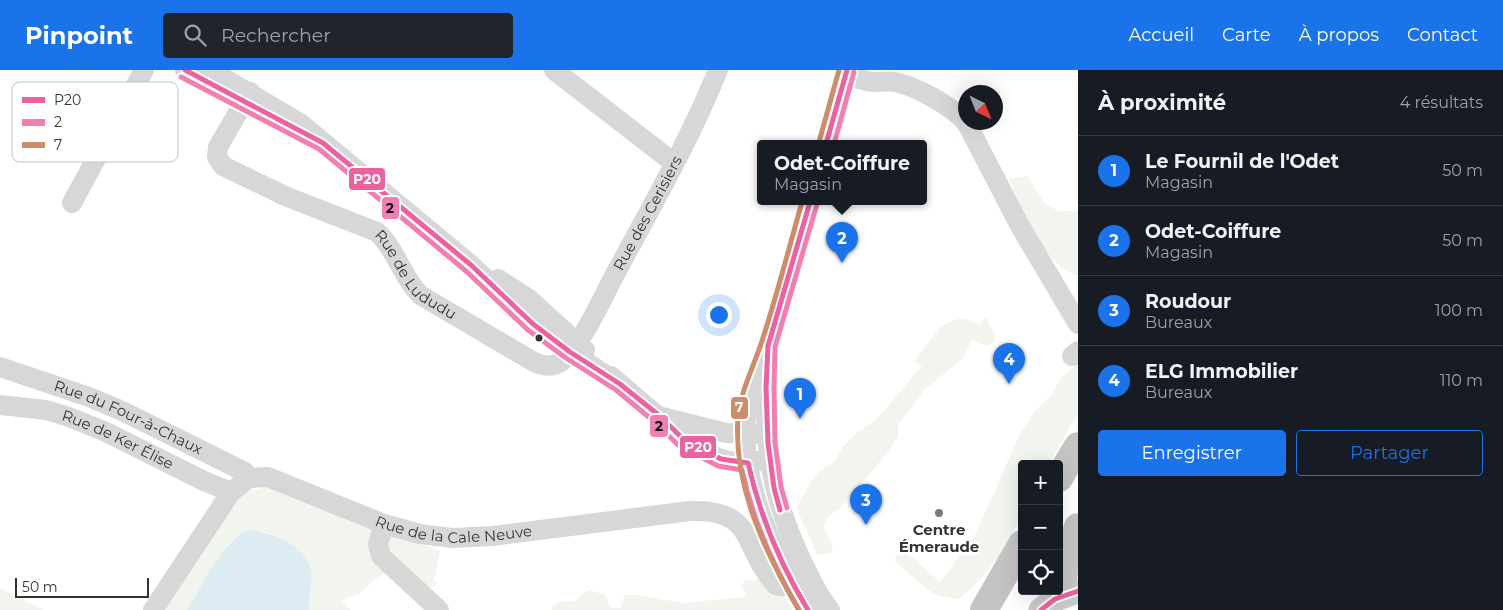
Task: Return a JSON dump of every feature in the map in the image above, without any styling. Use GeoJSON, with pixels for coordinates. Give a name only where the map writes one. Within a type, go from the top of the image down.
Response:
{"type":"FeatureCollection","features":[{"type":"Feature","properties":{"kind":"highway"},"geometry":{"type":"LineString","coordinates":[[1063,471],[1078,446]]}},
{"type":"Feature","properties":{"kind":"highway"},"geometry":{"type":"LineString","coordinates":[[1058,596],[1078,526]]}},
{"type":"Feature","properties":{"kind":"highway"},"geometry":{"type":"LineString","coordinates":[[984,610],[1019,550]]}},
{"type":"Feature","properties":{"kind":"street"},"geometry":{"type":"LineString","coordinates":[[138,82],[144,70]]}},
{"type":"Feature","properties":{"kind":"street"},"geometry":{"type":"LineString","coordinates":[[185,70],[247,97]]}},
{"type":"Feature","properties":{"kind":"street"},"geometry":{"type":"LineString","coordinates":[[210,70],[247,97],[324,143],[471,265],[518,311],[573,347],[661,417],[693,446],[728,461],[748,463],[770,460]]}},
{"type":"Feature","properties":{"kind":"street"},"geometry":{"type":"LineString","coordinates":[[554,70],[674,163]]}},
{"type":"Feature","properties":{"kind":"street","name":"Rue des Cerisiers"},"geometry":{"type":"LineString","coordinates":[[573,347],[674,163],[718,70]]}},
{"type":"Feature","properties":{"kind":"street"},"geometry":{"type":"LineString","coordinates":[[827,140],[847,72],[869,81],[894,82],[904,85],[958,113]]}},
{"type":"Feature","properties":{"kind":"street","name":"Rue de Lududu"},"geometry":{"type":"LineString","coordinates":[[247,97],[218,148],[217,157],[223,166],[294,199],[377,232],[385,241],[410,284],[420,295],[534,362],[551,366],[560,362],[573,347]]}},
{"type":"Feature","properties":{"kind":"street"},"geometry":{"type":"LineString","coordinates":[[970,130],[1020,226],[1078,324]]}},
{"type":"Feature","properties":{"kind":"street"},"geometry":{"type":"LineString","coordinates":[[72,203],[94,162]]}},
{"type":"Feature","properties":{"kind":"street"},"geometry":{"type":"LineString","coordinates":[[799,576],[763,520],[748,463],[746,434],[748,401],[768,346],[809,205]]}},
{"type":"Feature","properties":{"kind":"street"},"geometry":{"type":"LineString","coordinates":[[768,346],[766,388],[770,460],[779,506],[799,576]]}},
{"type":"Feature","properties":{"kind":"street","name":"Rue du Four-à-Chaux"},"geometry":{"type":"LineString","coordinates":[[0,366],[89,397],[120,410],[245,472],[249,478]]}},
{"type":"Feature","properties":{"kind":"street","name":"Rue de Ker Élise"},"geometry":{"type":"LineString","coordinates":[[0,405],[46,410],[68,416],[106,432],[204,481],[231,492]]}},
{"type":"Feature","properties":{"kind":"street"},"geometry":{"type":"LineString","coordinates":[[661,417],[726,433],[768,434]]}},
{"type":"Feature","properties":{"kind":"street","name":"Rue de la Cale Neuve"},"geometry":{"type":"LineString","coordinates":[[249,478],[260,476],[280,480],[351,512],[384,524],[432,536],[464,537],[690,511],[714,511],[730,517],[742,528],[762,565],[776,585],[784,586],[799,576],[821,607]]}},
{"type":"Feature","properties":{"kind":"street"},"geometry":{"type":"LineString","coordinates":[[153,610],[231,492],[249,478]]}},
{"type":"Feature","properties":{"kind":"street"},"geometry":{"type":"LineString","coordinates":[[384,524],[378,544],[381,556],[439,610]]}},
{"type":"Feature","properties":{"kind":"shaded area"},"geometry":{"type":"Polygon","coordinates":[[[1027,176],[1042,199],[1052,208],[1067,211],[1078,210],[1078,276],[1053,260],[1035,235],[1009,179],[1027,176]]]}},
{"type":"Feature","properties":{"kind":"shaded area"},"geometry":{"type":"Polygon","coordinates":[[[986,317],[994,333],[995,341],[988,346],[972,340],[962,359],[924,390],[898,425],[898,437],[889,450],[867,478],[839,509],[830,515],[823,525],[833,547],[831,553],[817,555],[799,514],[798,505],[810,483],[819,472],[835,461],[844,445],[858,432],[877,419],[922,366],[914,362],[941,328],[949,322],[958,319],[968,320],[979,325],[986,317]]]}},
{"type":"Feature","properties":{"kind":"shaded area"},"geometry":{"type":"Polygon","coordinates":[[[1078,359],[1078,413],[1051,460],[1018,460],[1018,523],[1003,551],[979,581],[958,600],[934,594],[895,562],[896,556],[904,550],[940,582],[975,535],[1021,432],[1035,411],[1051,395],[1061,378],[1074,367],[1078,359]]]}},
{"type":"Feature","properties":{"kind":"shaded area"},"geometry":{"type":"Polygon","coordinates":[[[271,486],[440,551],[434,580],[437,584],[429,589],[403,568],[379,576],[359,594],[341,600],[351,610],[309,610],[311,582],[308,563],[303,555],[289,543],[263,531],[228,544],[187,610],[161,610],[237,494],[271,486]]]}},
{"type":"Feature","properties":{"kind":"shaded area"},"geometry":{"type":"Polygon","coordinates":[[[250,530],[278,537],[303,554],[311,571],[309,610],[187,610],[222,553],[240,535],[250,530]]]}},
{"type":"Feature","properties":{"kind":"shaded area"},"geometry":{"type":"Polygon","coordinates":[[[761,577],[782,593],[793,610],[552,610],[552,607],[559,602],[575,601],[588,590],[606,595],[610,608],[620,608],[625,595],[639,595],[682,603],[744,597],[747,595],[741,585],[746,580],[756,581],[761,577]]]}},
{"type":"Feature","properties":{"kind":"shaded area"},"geometry":{"type":"Polygon","coordinates":[[[0,588],[44,610],[0,610],[0,588]]]}},
{"type":"Feature","properties":{"kind":"transit line","name":"P20"},"geometry":{"type":"LineString","coordinates":[[185,70],[323,143],[471,265],[533,324],[570,352],[620,384],[661,417],[683,439],[721,459],[748,463],[772,539],[788,575],[808,610]]}},
{"type":"Feature","properties":{"kind":"transit line","name":"7"},"geometry":{"type":"LineString","coordinates":[[820,140],[839,70]]}},
{"type":"Feature","properties":{"kind":"transit line","name":"P20"},"geometry":{"type":"LineString","coordinates":[[827,140],[847,70]]}},
{"type":"Feature","properties":{"kind":"transit line","name":"2"},"geometry":{"type":"LineString","coordinates":[[835,140],[854,72]]}},
{"type":"Feature","properties":{"kind":"transit line","name":"2"},"geometry":{"type":"LineString","coordinates":[[181,77],[319,149],[466,271],[528,330],[566,358],[616,390],[656,423],[678,445],[718,466],[742,470],[758,525],[781,577],[799,610]]}},
{"type":"Feature","properties":{"kind":"transit line","name":"7"},"geometry":{"type":"LineString","coordinates":[[799,610],[763,542],[746,493],[738,443],[738,417],[742,397],[778,289],[801,205]]}},
{"type":"Feature","properties":{"kind":"transit line","name":"P20"},"geometry":{"type":"LineString","coordinates":[[780,510],[774,488],[768,443],[766,388],[768,346],[809,205]]}},
{"type":"Feature","properties":{"kind":"transit line","name":"2"},"geometry":{"type":"LineString","coordinates":[[787,508],[781,487],[775,442],[775,347],[817,205]]}},
{"type":"Feature","properties":{"kind":"transit line","name":"P20"},"geometry":{"type":"LineString","coordinates":[[1041,610],[1055,599],[1078,591]]}},
{"type":"Feature","properties":{"kind":"place","name":"Odet-Coiffure"},"geometry":{"type":"Point","coordinates":[842,263]}},
{"type":"Feature","properties":{"kind":"place","name":"ELG Immobilier"},"geometry":{"type":"Point","coordinates":[1009,384]}},
{"type":"Feature","properties":{"kind":"place","name":"Le Fournil de l'Odet"},"geometry":{"type":"Point","coordinates":[800,419]}},
{"type":"Feature","properties":{"kind":"place","name":"Centre Émeraude"},"geometry":{"type":"Point","coordinates":[939,513]}},
{"type":"Feature","properties":{"kind":"place","name":"Roudour"},"geometry":{"type":"Point","coordinates":[866,525]}}]}
